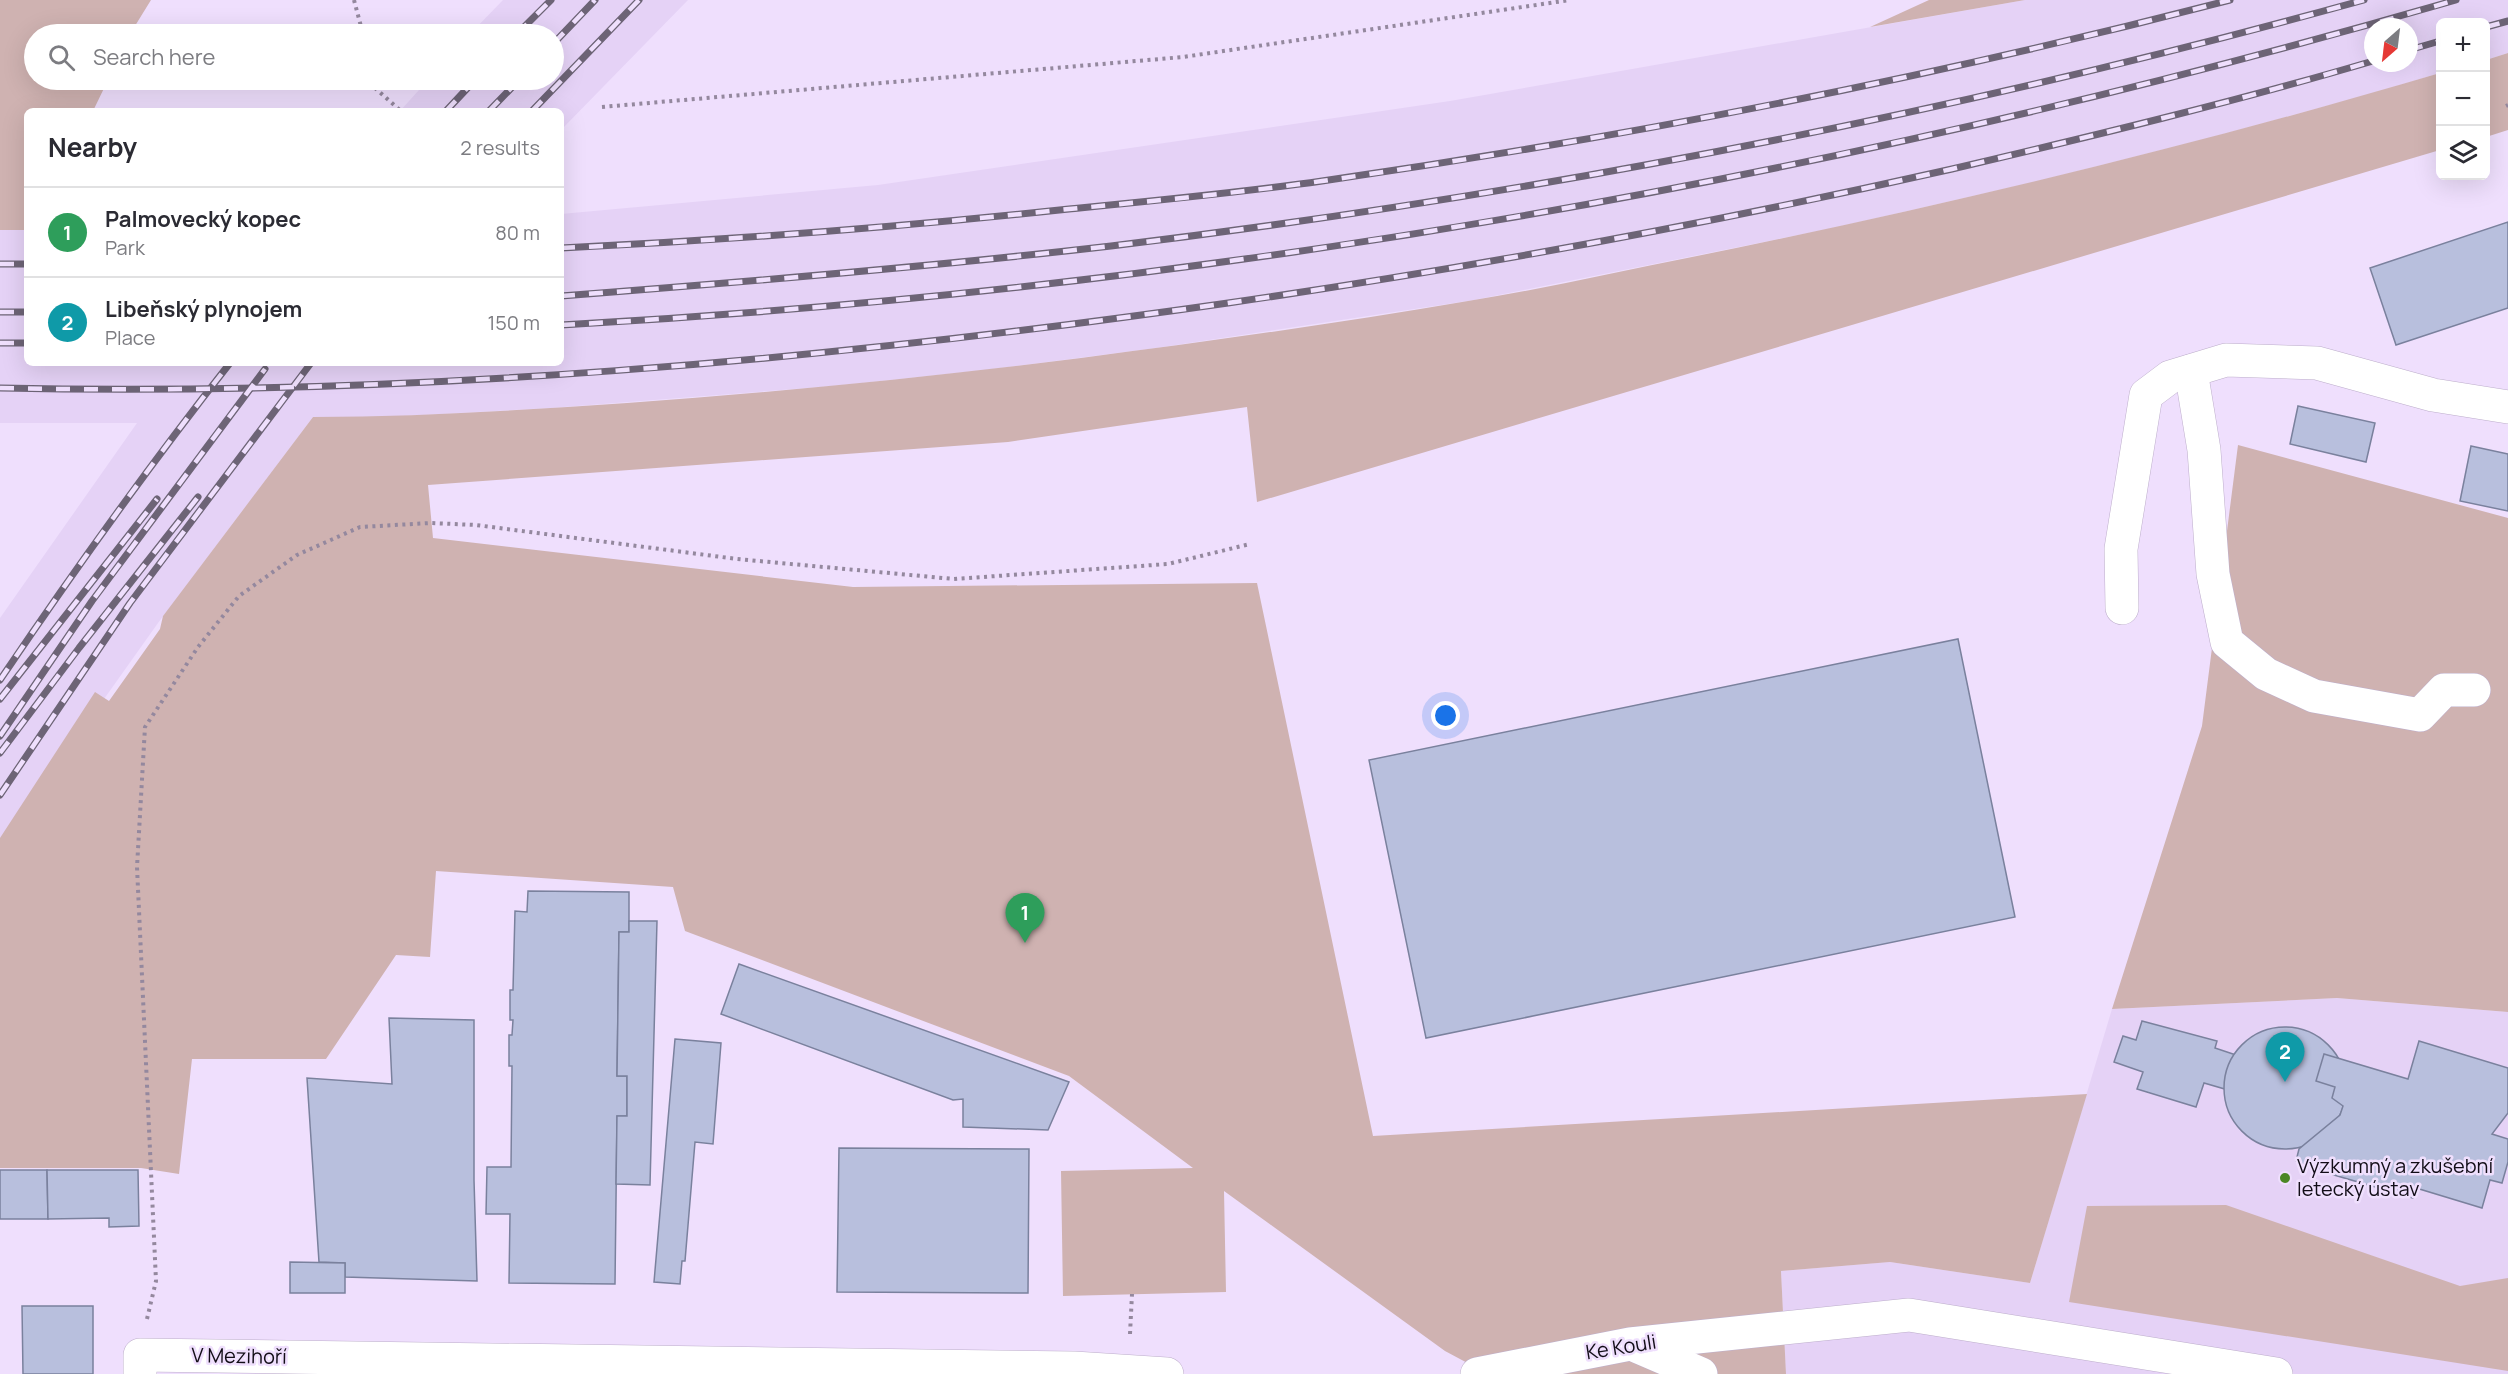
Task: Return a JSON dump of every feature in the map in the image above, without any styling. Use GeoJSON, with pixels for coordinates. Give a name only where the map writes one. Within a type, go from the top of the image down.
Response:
{"type":"FeatureCollection","features":[{"type":"Feature","properties":{"kind":"street"},"geometry":{"type":"LineString","coordinates":[[2122,608],[2121,549],[2146,395],[2170,377],[2226,360],[2317,363],[2433,396],[2508,407]]}},
{"type":"Feature","properties":{"kind":"street"},"geometry":{"type":"LineString","coordinates":[[2192,371],[2204,450],[2213,574],[2227,642],[2266,674],[2314,696],[2420,715],[2444,690],[2474,690]]}},
{"type":"Feature","properties":{"kind":"street","name":"Ke Kouli"},"geometry":{"type":"LineString","coordinates":[[1477,1374],[1630,1344],[1909,1315],[2276,1374]]}},
{"type":"Feature","properties":{"kind":"street"},"geometry":{"type":"LineString","coordinates":[[1630,1344],[1701,1374]]}},
{"type":"Feature","properties":{"kind":"street","name":"V Mezihoří"},"geometry":{"type":"LineString","coordinates":[[140,1364],[1074,1371],[1167,1374]]}},
{"type":"Feature","properties":{"kind":"path"},"geometry":{"type":"LineString","coordinates":[[354,0],[360,24]]}},
{"type":"Feature","properties":{"kind":"path"},"geometry":{"type":"LineString","coordinates":[[602,107],[1183,57],[1570,0]]}},
{"type":"Feature","properties":{"kind":"path"},"geometry":{"type":"LineString","coordinates":[[377,90],[398,108]]}},
{"type":"Feature","properties":{"kind":"path"},"geometry":{"type":"LineString","coordinates":[[140,1364],[156,1281],[138,867],[146,726],[198,647],[239,596],[297,555],[360,527],[476,525],[737,559],[954,579],[1168,564],[1250,544]]}},
{"type":"Feature","properties":{"kind":"path"},"geometry":{"type":"LineString","coordinates":[[1130,1345],[1132,1294]]}},
{"type":"Feature","properties":{"kind":"shaded area"},"geometry":{"type":"Polygon","coordinates":[[[0,0],[151,0],[136,24],[24,24],[24,90],[103,90],[94,108],[24,108],[24,230],[0,230],[0,0]]]}},
{"type":"Feature","properties":{"kind":"shaded area"},"geometry":{"type":"Polygon","coordinates":[[[503,0],[688,0],[564,127],[564,108],[403,108],[419,90],[564,90],[564,24],[480,24],[503,0]]]}},
{"type":"Feature","properties":{"kind":"shaded area"},"geometry":{"type":"Polygon","coordinates":[[[1929,0],[2025,0],[1870,27],[1929,0]]]}},
{"type":"Feature","properties":{"kind":"shaded area"},"geometry":{"type":"Polygon","coordinates":[[[2025,0],[2508,0],[2508,53],[2490,59],[2490,18],[2436,18],[2436,74],[2367,95],[2034,182],[1833,228],[1474,300],[1156,348],[985,370],[833,386],[551,408],[386,417],[313,417],[158,623],[104,699],[0,859],[0,618],[137,423],[0,423],[0,230],[24,230],[24,366],[564,366],[564,214],[878,185],[1450,101],[2025,0]]]}},
{"type":"Feature","properties":{"kind":"shaded area"},"geometry":{"type":"Polygon","coordinates":[[[2508,53],[2508,130],[2490,136],[2490,72],[2490,59],[2508,53]]]}},
{"type":"Feature","properties":{"kind":"shaded area"},"geometry":{"type":"Polygon","coordinates":[[[2436,74],[2436,151],[1257,502],[1247,407],[1008,442],[428,485],[433,538],[853,587],[1257,583],[1373,1136],[2087,1094],[2030,1283],[1890,1262],[1781,1271],[1786,1374],[1488,1374],[1445,1351],[1224,1191],[1226,1292],[1063,1296],[1061,1171],[1193,1168],[1069,1076],[685,931],[673,887],[436,871],[430,957],[396,955],[326,1059],[192,1059],[179,1174],[141,1168],[0,1168],[0,838],[95,692],[109,701],[160,629],[163,616],[313,417],[549,408],[854,384],[1081,358],[1420,309],[1580,280],[1975,196],[2162,150],[2436,74]]]}},
{"type":"Feature","properties":{"kind":"shaded area"},"geometry":{"type":"Polygon","coordinates":[[[2238,445],[2508,518],[2508,1012],[2337,998],[2112,1009],[2202,726],[2238,445]]]}},
{"type":"Feature","properties":{"kind":"shaded area","name":"Výzkumný a zkušební letecký ústav"},"geometry":{"type":"Polygon","coordinates":[[[2337,998],[2508,1012],[2508,1374],[1786,1374],[1781,1271],[1890,1262],[2030,1283],[2112,1009],[2337,998]]]}},
{"type":"Feature","properties":{"kind":"shaded area"},"geometry":{"type":"Polygon","coordinates":[[[2226,1205],[2460,1286],[2508,1278],[2508,1371],[2069,1302],[2087,1206],[2226,1205]]]}},
{"type":"Feature","properties":{"kind":"building"},"geometry":{"type":"Polygon","coordinates":[[[2508,222],[2508,308],[2396,345],[2370,268],[2508,222]]]}},
{"type":"Feature","properties":{"kind":"building"},"geometry":{"type":"Polygon","coordinates":[[[2298,406],[2375,423],[2366,462],[2290,444],[2298,406]]]}},
{"type":"Feature","properties":{"kind":"building"},"geometry":{"type":"Polygon","coordinates":[[[2471,446],[2508,454],[2508,511],[2460,501],[2471,446]]]}},
{"type":"Feature","properties":{"kind":"building"},"geometry":{"type":"Polygon","coordinates":[[[1958,639],[2015,917],[1426,1038],[1369,760],[1958,639]]]}},
{"type":"Feature","properties":{"kind":"building"},"geometry":{"type":"Polygon","coordinates":[[[528,891],[629,892],[629,932],[619,932],[617,1076],[627,1076],[627,1116],[617,1116],[615,1284],[509,1283],[510,1214],[486,1214],[487,1167],[511,1167],[512,1066],[509,1066],[509,1035],[512,1035],[513,1020],[510,1020],[510,990],[513,990],[515,911],[527,912],[528,891]]]}},
{"type":"Feature","properties":{"kind":"building"},"geometry":{"type":"Polygon","coordinates":[[[629,921],[657,921],[650,1185],[616,1184],[617,1116],[627,1116],[627,1076],[617,1076],[619,932],[629,932],[629,921]]]}},
{"type":"Feature","properties":{"kind":"building"},"geometry":{"type":"Polygon","coordinates":[[[739,964],[1069,1082],[1048,1130],[963,1127],[963,1099],[953,1100],[721,1014],[739,964]]]}},
{"type":"Feature","properties":{"kind":"building"},"geometry":{"type":"Polygon","coordinates":[[[389,1018],[474,1020],[474,1180],[477,1281],[345,1277],[345,1263],[319,1262],[307,1078],[392,1084],[389,1018]]]}},
{"type":"Feature","properties":{"kind":"building"},"geometry":{"type":"Polygon","coordinates":[[[2142,1021],[2217,1041],[2215,1048],[2245,1058],[2235,1092],[2204,1083],[2196,1107],[2137,1089],[2143,1072],[2114,1062],[2123,1036],[2136,1040],[2142,1021]]]}},
{"type":"Feature","properties":{"kind":"building"},"geometry":{"type":"Polygon","coordinates":[[[2285,1027],[2308,1032],[2319,1037],[2328,1045],[2336,1054],[2341,1065],[2346,1088],[2341,1111],[2336,1122],[2328,1131],[2319,1139],[2308,1144],[2285,1149],[2262,1144],[2251,1139],[2242,1131],[2234,1122],[2229,1111],[2224,1088],[2229,1065],[2234,1054],[2242,1045],[2251,1037],[2262,1032],[2285,1027]]]}},
{"type":"Feature","properties":{"kind":"building"},"geometry":{"type":"Polygon","coordinates":[[[675,1039],[721,1043],[713,1144],[695,1142],[685,1261],[682,1261],[680,1284],[654,1282],[675,1039]]]}},
{"type":"Feature","properties":{"kind":"building"},"geometry":{"type":"Polygon","coordinates":[[[2419,1041],[2508,1068],[2508,1113],[2492,1134],[2508,1139],[2508,1162],[2502,1183],[2490,1180],[2482,1208],[2416,1188],[2413,1198],[2334,1175],[2296,1161],[2299,1149],[2340,1115],[2343,1106],[2332,1098],[2335,1087],[2316,1081],[2324,1054],[2408,1079],[2419,1041]]]}},
{"type":"Feature","properties":{"kind":"building"},"geometry":{"type":"Polygon","coordinates":[[[839,1148],[1029,1149],[1028,1293],[837,1292],[839,1148]]]}},
{"type":"Feature","properties":{"kind":"building"},"geometry":{"type":"Polygon","coordinates":[[[0,1170],[47,1170],[48,1219],[0,1219],[0,1170]]]}},
{"type":"Feature","properties":{"kind":"building"},"geometry":{"type":"Polygon","coordinates":[[[47,1170],[138,1170],[139,1226],[109,1227],[109,1218],[48,1219],[47,1170]]]}},
{"type":"Feature","properties":{"kind":"building"},"geometry":{"type":"Polygon","coordinates":[[[290,1262],[345,1263],[345,1293],[290,1293],[290,1262]]]}},
{"type":"Feature","properties":{"kind":"building"},"geometry":{"type":"Polygon","coordinates":[[[22,1306],[93,1306],[93,1374],[23,1374],[22,1306]]]}},
{"type":"Feature","properties":{"kind":"railway"},"geometry":{"type":"LineString","coordinates":[[527,24],[551,0]]}},
{"type":"Feature","properties":{"kind":"railway"},"geometry":{"type":"LineString","coordinates":[[564,33],[595,0]]}},
{"type":"Feature","properties":{"kind":"railway"},"geometry":{"type":"LineString","coordinates":[[564,78],[639,0]]}},
{"type":"Feature","properties":{"kind":"railway"},"geometry":{"type":"LineString","coordinates":[[564,248],[752,237],[942,222],[1259,189],[1437,164],[1665,125],[1892,80],[2230,0]]}},
{"type":"Feature","properties":{"kind":"railway"},"geometry":{"type":"LineString","coordinates":[[564,296],[836,274],[1042,254],[1427,202],[1742,147],[1898,114],[2210,41],[2364,0]]}},
{"type":"Feature","properties":{"kind":"railway"},"geometry":{"type":"LineString","coordinates":[[564,325],[801,308],[1041,285],[1280,254],[1518,216],[1754,172],[1989,121],[2223,64],[2456,0]]}},
{"type":"Feature","properties":{"kind":"railway"},"geometry":{"type":"LineString","coordinates":[[2490,26],[2508,21]]}},
{"type":"Feature","properties":{"kind":"railway"},"geometry":{"type":"LineString","coordinates":[[2418,47],[2436,42]]}},
{"type":"Feature","properties":{"kind":"railway"},"geometry":{"type":"LineString","coordinates":[[0,388],[308,387],[616,371],[769,358],[1075,324],[1410,275],[1682,226],[1862,189],[2058,144],[2268,91],[2364,64]]}},
{"type":"Feature","properties":{"kind":"railway"},"geometry":{"type":"LineString","coordinates":[[449,108],[466,90]]}},
{"type":"Feature","properties":{"kind":"railway"},"geometry":{"type":"LineString","coordinates":[[492,108],[509,90]]}},
{"type":"Feature","properties":{"kind":"railway"},"geometry":{"type":"LineString","coordinates":[[535,108],[552,90]]}},
{"type":"Feature","properties":{"kind":"railway"},"geometry":{"type":"LineString","coordinates":[[0,264],[24,264]]}},
{"type":"Feature","properties":{"kind":"railway"},"geometry":{"type":"LineString","coordinates":[[0,312],[24,312]]}},
{"type":"Feature","properties":{"kind":"railway"},"geometry":{"type":"LineString","coordinates":[[0,343],[24,343]]}},
{"type":"Feature","properties":{"kind":"railway"},"geometry":{"type":"LineString","coordinates":[[0,680],[112,520],[228,366]]}},
{"type":"Feature","properties":{"kind":"railway"},"geometry":{"type":"LineString","coordinates":[[0,795],[130,603],[309,366]]}},
{"type":"Feature","properties":{"kind":"railway"},"geometry":{"type":"LineString","coordinates":[[0,736],[92,601],[265,369]]}},
{"type":"Feature","properties":{"kind":"railway"},"geometry":{"type":"LineString","coordinates":[[0,753],[198,497]]}},
{"type":"Feature","properties":{"kind":"railway"},"geometry":{"type":"LineString","coordinates":[[0,699],[157,499]]}},
{"type":"Feature","properties":{"kind":"place","name":"Palmovecký kopec"},"geometry":{"type":"Point","coordinates":[1025,943]}},
{"type":"Feature","properties":{"kind":"place","name":"Libeňský plynojem"},"geometry":{"type":"Point","coordinates":[2285,1082]}},
{"type":"Feature","properties":{"kind":"place","name":"Výzkumný a zkušební letecký ústav"},"geometry":{"type":"Point","coordinates":[2285,1178]}}]}
